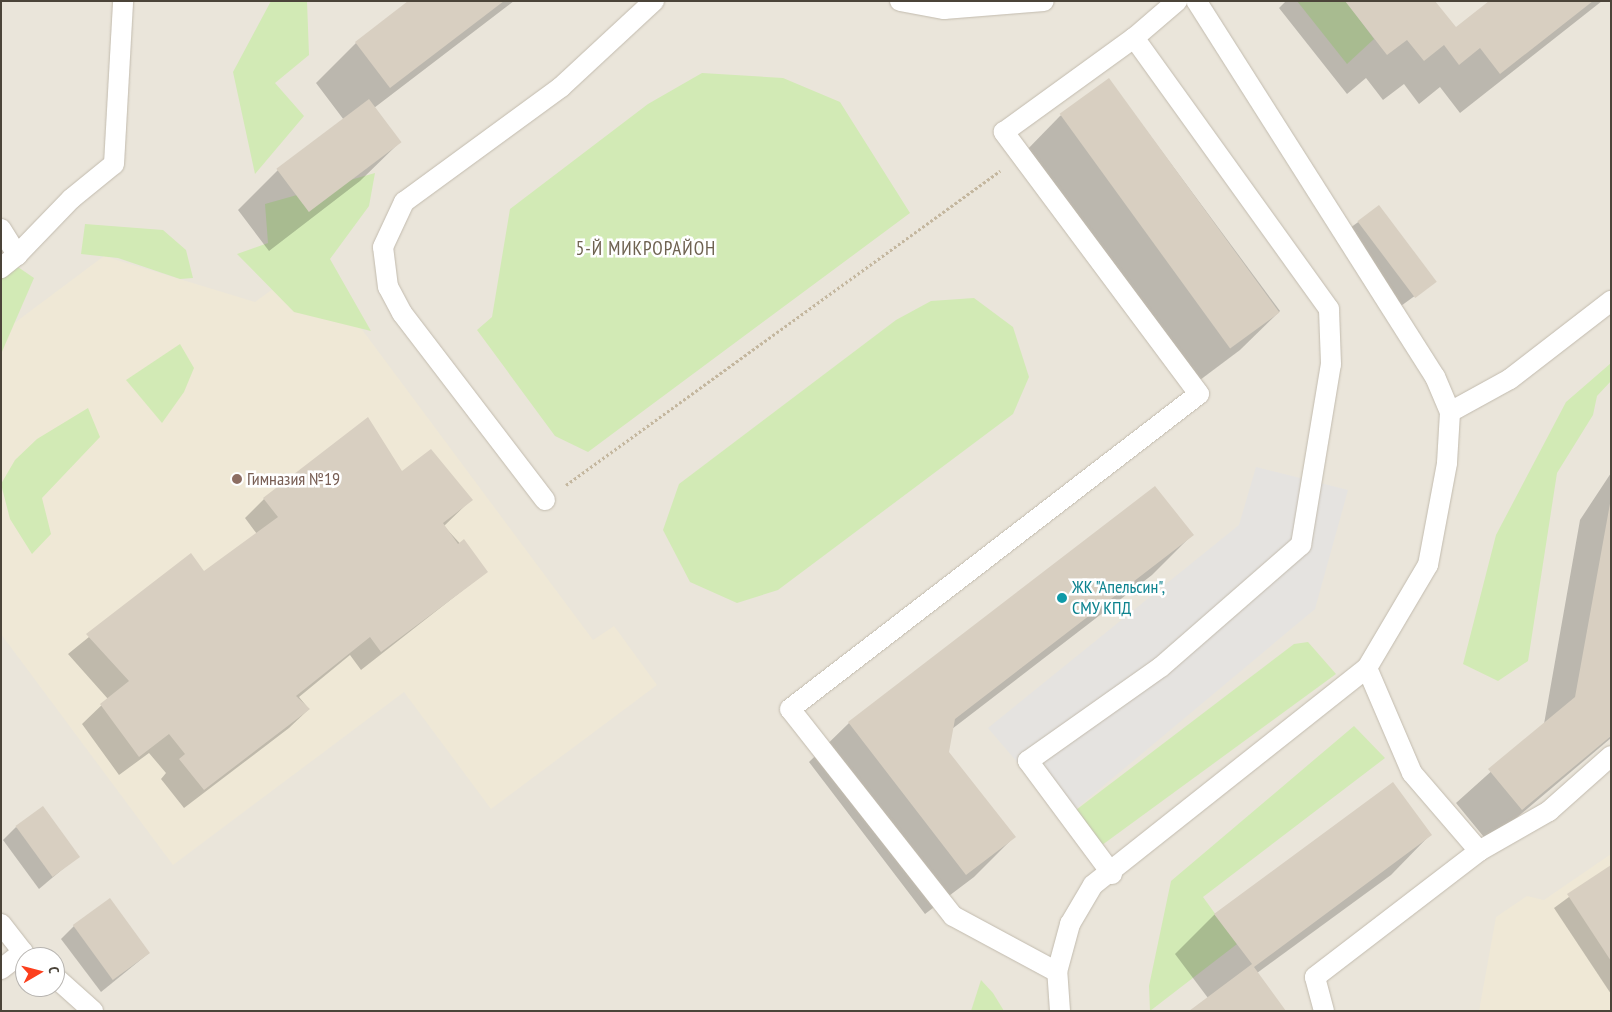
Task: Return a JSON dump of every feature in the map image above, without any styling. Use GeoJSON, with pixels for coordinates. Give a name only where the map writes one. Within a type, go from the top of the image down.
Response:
{"type":"FeatureCollection","features":[{"type":"Feature","properties":{"kind":"lane"},"geometry":{"type":"LineString","coordinates":[[1,268],[17,255],[71,199],[114,164],[123,1]]}},
{"type":"Feature","properties":{"kind":"lane"},"geometry":{"type":"LineString","coordinates":[[545,500],[402,313],[388,287],[382,248],[404,202],[561,87],[654,1]]}},
{"type":"Feature","properties":{"kind":"lane"},"geometry":{"type":"LineString","coordinates":[[900,1],[944,8],[1044,1]]}},
{"type":"Feature","properties":{"kind":"lane"},"geometry":{"type":"LineString","coordinates":[[1057,972],[953,916],[790,709],[1199,394],[1004,132],[1134,38],[1177,1]]}},
{"type":"Feature","properties":{"kind":"lane"},"geometry":{"type":"LineString","coordinates":[[1060,1011],[1057,972],[1070,924],[1093,885],[1112,874],[1367,668],[1428,565],[1447,463],[1450,412],[1435,377],[1196,1]]}},
{"type":"Feature","properties":{"kind":"lane"},"geometry":{"type":"LineString","coordinates":[[1112,874],[1028,761],[1161,667],[1301,545],[1331,364],[1330,310],[1134,38]]}},
{"type":"Feature","properties":{"kind":"lane"},"geometry":{"type":"LineString","coordinates":[[1,229],[17,255]]}},
{"type":"Feature","properties":{"kind":"lane"},"geometry":{"type":"LineString","coordinates":[[1450,412],[1510,379],[1611,300]]}},
{"type":"Feature","properties":{"kind":"lane"},"geometry":{"type":"LineString","coordinates":[[1367,668],[1412,773],[1480,851]]}},
{"type":"Feature","properties":{"kind":"lane"},"geometry":{"type":"LineString","coordinates":[[1324,1011],[1315,977],[1480,851],[1549,811],[1611,756]]}},
{"type":"Feature","properties":{"kind":"lane"},"geometry":{"type":"LineString","coordinates":[[1,924],[20,947]]}},
{"type":"Feature","properties":{"kind":"lane"},"geometry":{"type":"LineString","coordinates":[[1,969],[15,961]]}},
{"type":"Feature","properties":{"kind":"lane"},"geometry":{"type":"LineString","coordinates":[[65,986],[93,1011]]}},
{"type":"Feature","properties":{"kind":"path"},"geometry":{"type":"LineString","coordinates":[[545,500],[1021,156]]}},
{"type":"Feature","properties":{"kind":"shaded area","name":"5-Й МИКРОРАЙОН"},"geometry":{"type":"Polygon","coordinates":[[[1,1],[1611,1],[1611,1011],[1,1011],[1,1]]]}},
{"type":"Feature","properties":{"kind":"shaded area","name":"Гимназия №19"},"geometry":{"type":"Polygon","coordinates":[[[104,256],[255,302],[311,261],[593,640],[614,626],[657,685],[491,809],[404,692],[173,865],[1,634],[1,333],[104,256]]]}},
{"type":"Feature","properties":{"kind":"shaded area"},"geometry":{"type":"Polygon","coordinates":[[[1256,467],[1348,490],[1315,609],[1065,818],[988,728],[1239,525],[1256,467]]]}},
{"type":"Feature","properties":{"kind":"shaded area"},"geometry":{"type":"Polygon","coordinates":[[[1611,854],[1611,1011],[1479,1011],[1496,917],[1527,896],[1544,900],[1611,854]]]}},
{"type":"Feature","properties":{"kind":"green space"},"geometry":{"type":"Polygon","coordinates":[[[271,1],[307,1],[309,55],[275,83],[304,116],[255,174],[233,72],[271,1]]]}},
{"type":"Feature","properties":{"kind":"green space"},"geometry":{"type":"Polygon","coordinates":[[[1297,1],[1346,1],[1374,39],[1347,64],[1297,1]]]}},
{"type":"Feature","properties":{"kind":"green space"},"geometry":{"type":"Polygon","coordinates":[[[702,73],[783,78],[840,102],[910,213],[588,452],[555,436],[477,330],[492,317],[510,209],[648,104],[702,73]]]}},
{"type":"Feature","properties":{"kind":"green space"},"geometry":{"type":"Polygon","coordinates":[[[375,173],[369,206],[330,259],[371,331],[294,312],[237,254],[268,243],[265,204],[375,173]]]}},
{"type":"Feature","properties":{"kind":"green space"},"geometry":{"type":"Polygon","coordinates":[[[85,224],[163,230],[186,250],[193,278],[180,279],[118,258],[81,254],[85,224]]]}},
{"type":"Feature","properties":{"kind":"green space"},"geometry":{"type":"Polygon","coordinates":[[[15,265],[34,278],[1,354],[1,275],[15,265]]]}},
{"type":"Feature","properties":{"kind":"green space"},"geometry":{"type":"Polygon","coordinates":[[[974,298],[1013,327],[1029,377],[1013,414],[778,590],[737,603],[690,582],[663,530],[679,484],[896,320],[931,301],[974,298]]]}},
{"type":"Feature","properties":{"kind":"green space"},"geometry":{"type":"Polygon","coordinates":[[[180,344],[194,368],[184,392],[162,423],[126,380],[180,344]]]}},
{"type":"Feature","properties":{"kind":"green space"},"geometry":{"type":"Polygon","coordinates":[[[1611,363],[1611,381],[1597,396],[1593,415],[1557,473],[1528,661],[1498,681],[1463,664],[1496,535],[1566,402],[1611,363]]]}},
{"type":"Feature","properties":{"kind":"green space"},"geometry":{"type":"Polygon","coordinates":[[[88,408],[100,437],[42,498],[51,534],[32,554],[10,519],[1,484],[15,460],[37,439],[88,408]]]}},
{"type":"Feature","properties":{"kind":"green space"},"geometry":{"type":"Polygon","coordinates":[[[1308,642],[1336,674],[1098,848],[1072,813],[1294,644],[1308,642]]]}},
{"type":"Feature","properties":{"kind":"green space"},"geometry":{"type":"Polygon","coordinates":[[[1354,726],[1385,758],[1203,897],[1237,944],[1150,1011],[1149,986],[1171,881],[1354,726]]]}},
{"type":"Feature","properties":{"kind":"green space"},"geometry":{"type":"Polygon","coordinates":[[[981,980],[993,993],[1004,1011],[971,1011],[981,980]]]}},
{"type":"Feature","properties":{"kind":"building"},"geometry":{"type":"Polygon","coordinates":[[[408,1],[504,1],[390,88],[355,42],[408,1]]]}},
{"type":"Feature","properties":{"kind":"building"},"geometry":{"type":"Polygon","coordinates":[[[1345,1],[1435,1],[1456,27],[1489,1],[1593,1],[1500,74],[1480,48],[1459,65],[1444,45],[1424,61],[1407,40],[1387,55],[1345,1]]]}},
{"type":"Feature","properties":{"kind":"building"},"geometry":{"type":"Polygon","coordinates":[[[1109,78],[1279,313],[1230,348],[1060,114],[1109,78]]]}},
{"type":"Feature","properties":{"kind":"building"},"geometry":{"type":"Polygon","coordinates":[[[369,99],[401,142],[309,212],[276,169],[369,99]]]}},
{"type":"Feature","properties":{"kind":"building"},"geometry":{"type":"Polygon","coordinates":[[[1379,205],[1437,282],[1415,298],[1357,221],[1379,205]]]}},
{"type":"Feature","properties":{"kind":"building"},"geometry":{"type":"Polygon","coordinates":[[[368,417],[402,471],[431,449],[473,500],[443,523],[458,544],[464,539],[488,572],[381,652],[370,637],[296,696],[310,709],[204,790],[179,759],[185,754],[169,734],[139,757],[100,704],[129,681],[86,634],[191,553],[204,571],[278,517],[263,498],[368,417]]]}},
{"type":"Feature","properties":{"kind":"building"},"geometry":{"type":"Polygon","coordinates":[[[1155,486],[1194,535],[955,719],[949,752],[1016,837],[966,875],[848,722],[1155,486]]]}},
{"type":"Feature","properties":{"kind":"building"},"geometry":{"type":"Polygon","coordinates":[[[1611,498],[1611,736],[1522,810],[1488,769],[1575,697],[1611,498]]]}},
{"type":"Feature","properties":{"kind":"building"},"geometry":{"type":"Polygon","coordinates":[[[1393,782],[1432,835],[1254,967],[1286,1011],[1189,1011],[1252,964],[1214,914],[1393,782]]]}},
{"type":"Feature","properties":{"kind":"building"},"geometry":{"type":"Polygon","coordinates":[[[43,806],[80,857],[53,877],[15,826],[43,806]]]}},
{"type":"Feature","properties":{"kind":"building"},"geometry":{"type":"Polygon","coordinates":[[[1611,865],[1611,961],[1567,894],[1611,865]]]}},
{"type":"Feature","properties":{"kind":"building"},"geometry":{"type":"Polygon","coordinates":[[[110,898],[150,953],[113,980],[73,925],[110,898]]]}},
{"type":"Feature","properties":{"kind":"place","name":"Гимназия №19"},"geometry":{"type":"Point","coordinates":[237,479]}},
{"type":"Feature","properties":{"kind":"place","name":"ЖК \"Апельсин\", СМУ КПД"},"geometry":{"type":"Point","coordinates":[1062,598]}},
{"type":"Feature","properties":{"kind":"district","name":"5-Й МИКРОРАЙОН"},"geometry":{"type":"Point","coordinates":[646,249]}}]}
